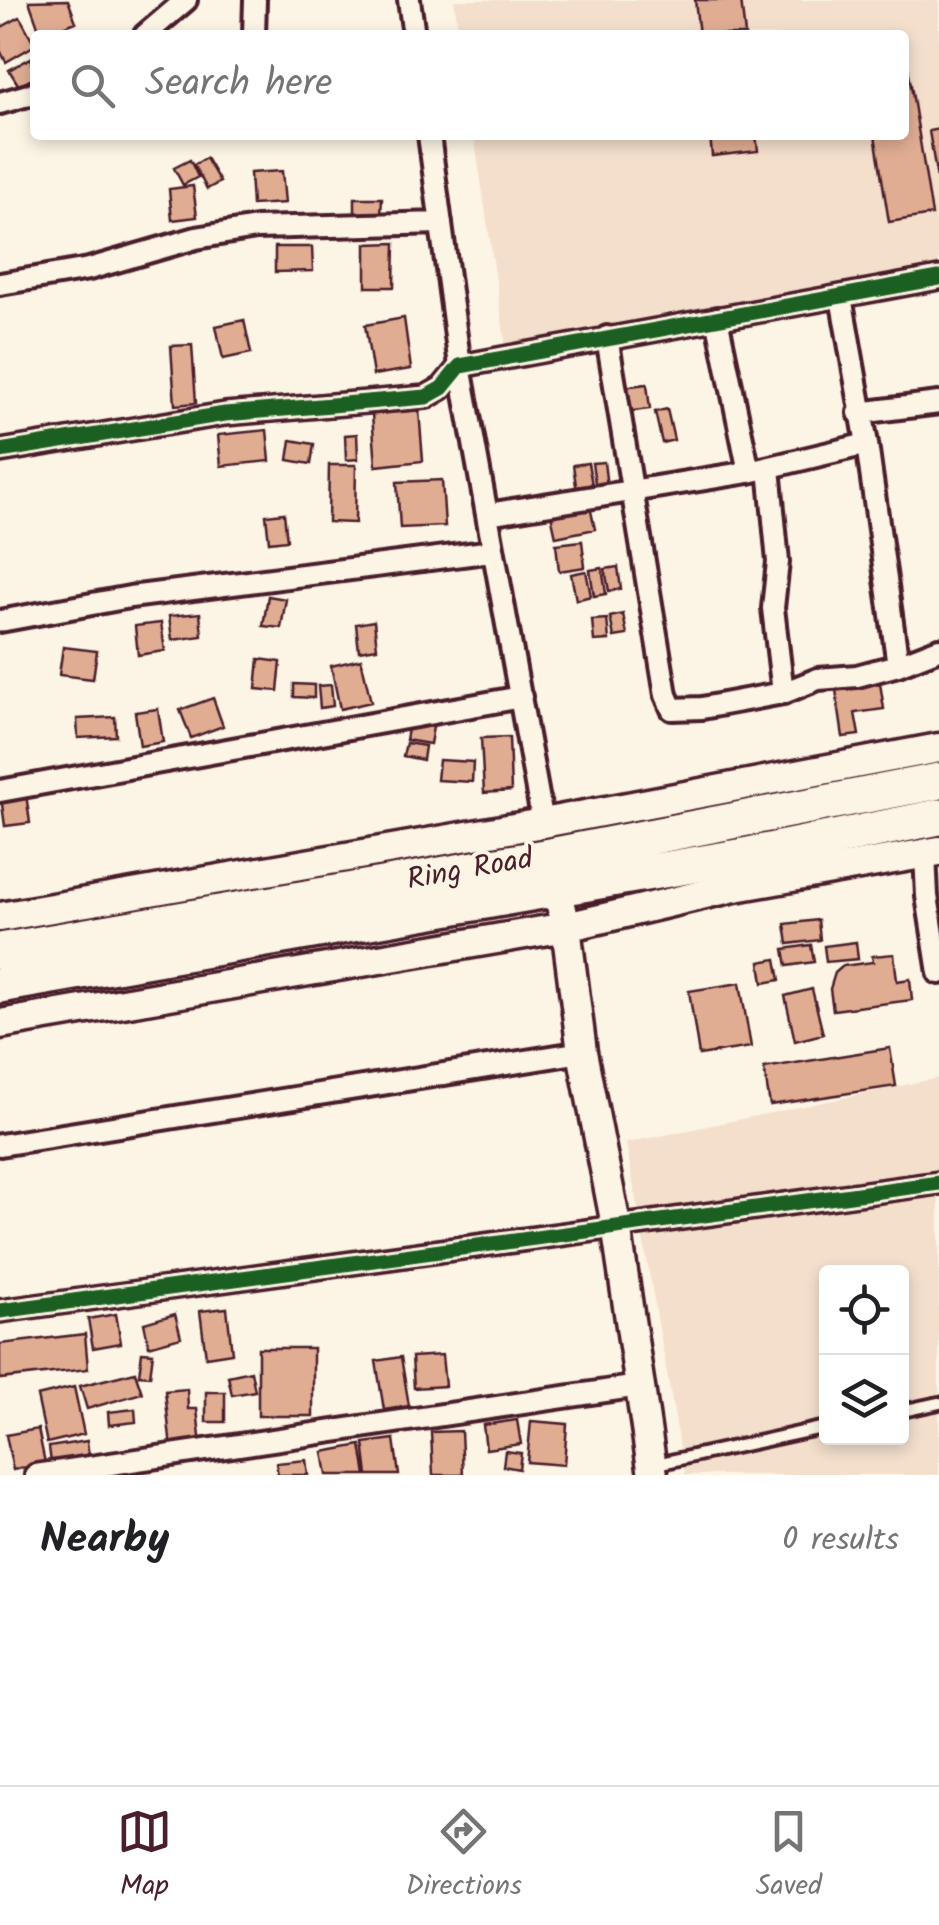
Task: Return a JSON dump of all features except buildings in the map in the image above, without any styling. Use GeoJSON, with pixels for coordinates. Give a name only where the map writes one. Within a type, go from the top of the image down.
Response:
{"type":"FeatureCollection","features":[{"type":"Feature","properties":{"kind":"highway","name":"Ring Road"},"geometry":{"type":"LineString","coordinates":[[0,952],[550,856],[939,781]]}},
{"type":"Feature","properties":{"kind":"highway","name":"Ring Road"},"geometry":{"type":"LineString","coordinates":[[0,985],[550,856],[939,818]]}},
{"type":"Feature","properties":{"kind":"main road"},"geometry":{"type":"LineString","coordinates":[[0,917],[550,856],[939,748]]}},
{"type":"Feature","properties":{"kind":"main road"},"geometry":{"type":"LineString","coordinates":[[0,1024],[566,926],[736,887],[932,852]]}},
{"type":"Feature","properties":{"kind":"main road"},"geometry":{"type":"LineString","coordinates":[[550,856],[566,926],[582,1052],[616,1225],[652,1470]]}},
{"type":"Feature","properties":{"kind":"street"},"geometry":{"type":"LineString","coordinates":[[152,30],[186,0]]}},
{"type":"Feature","properties":{"kind":"street"},"geometry":{"type":"LineString","coordinates":[[254,30],[255,0]]}},
{"type":"Feature","properties":{"kind":"street"},"geometry":{"type":"LineString","coordinates":[[409,0],[413,30]]}},
{"type":"Feature","properties":{"kind":"street"},"geometry":{"type":"LineString","coordinates":[[0,103],[30,94]]}},
{"type":"Feature","properties":{"kind":"street"},"geometry":{"type":"LineString","coordinates":[[429,140],[460,366],[550,856]]}},
{"type":"Feature","properties":{"kind":"street"},"geometry":{"type":"LineString","coordinates":[[0,284],[90,268],[196,238],[256,228],[441,223]]}},
{"type":"Feature","properties":{"kind":"street"},"geometry":{"type":"LineString","coordinates":[[0,450],[225,414],[426,397],[442,388],[460,366],[939,278]]}},
{"type":"Feature","properties":{"kind":"street"},"geometry":{"type":"LineString","coordinates":[[841,297],[867,444],[898,665]]}},
{"type":"Feature","properties":{"kind":"street"},"geometry":{"type":"LineString","coordinates":[[717,318],[759,470],[778,562],[773,608],[783,692]]}},
{"type":"Feature","properties":{"kind":"street"},"geometry":{"type":"LineString","coordinates":[[608,336],[666,695],[672,709],[702,708],[783,692],[818,679],[857,676],[939,650]]}},
{"type":"Feature","properties":{"kind":"street"},"geometry":{"type":"LineString","coordinates":[[859,413],[939,403]]}},
{"type":"Feature","properties":{"kind":"street"},"geometry":{"type":"LineString","coordinates":[[488,514],[759,470],[867,444]]}},
{"type":"Feature","properties":{"kind":"street"},"geometry":{"type":"LineString","coordinates":[[0,621],[130,597],[493,551]]}},
{"type":"Feature","properties":{"kind":"street"},"geometry":{"type":"LineString","coordinates":[[0,791],[521,697]]}},
{"type":"Feature","properties":{"kind":"street"},"geometry":{"type":"LineString","coordinates":[[932,852],[927,896],[939,973]]}},
{"type":"Feature","properties":{"kind":"street"},"geometry":{"type":"LineString","coordinates":[[0,1145],[582,1052]]}},
{"type":"Feature","properties":{"kind":"street"},"geometry":{"type":"LineString","coordinates":[[0,1311],[939,1182]]}},
{"type":"Feature","properties":{"kind":"street"},"geometry":{"type":"LineString","coordinates":[[36,1475],[639,1386]]}},
{"type":"Feature","properties":{"kind":"lane"},"geometry":{"type":"LineString","coordinates":[[909,1409],[939,1403]]}},
{"type":"Feature","properties":{"kind":"lane"},"geometry":{"type":"LineString","coordinates":[[652,1470],[819,1429]]}},
{"type":"Feature","properties":{"kind":"shaded area"},"geometry":{"type":"Polygon","coordinates":[[[454,0],[939,0],[939,288],[509,367],[475,140],[909,140],[909,30],[458,30],[454,0]]]}},
{"type":"Feature","properties":{"kind":"shaded area"},"geometry":{"type":"Polygon","coordinates":[[[939,1078],[939,1475],[685,1475],[626,1143],[939,1078]]]}},
{"type":"Feature","properties":{"kind":"cycle path"},"geometry":{"type":"LineString","coordinates":[[0,451],[225,414],[426,397],[442,388],[460,366],[939,278]]}},
{"type":"Feature","properties":{"kind":"cycle path"},"geometry":{"type":"LineString","coordinates":[[0,1311],[939,1183]]}}]}
